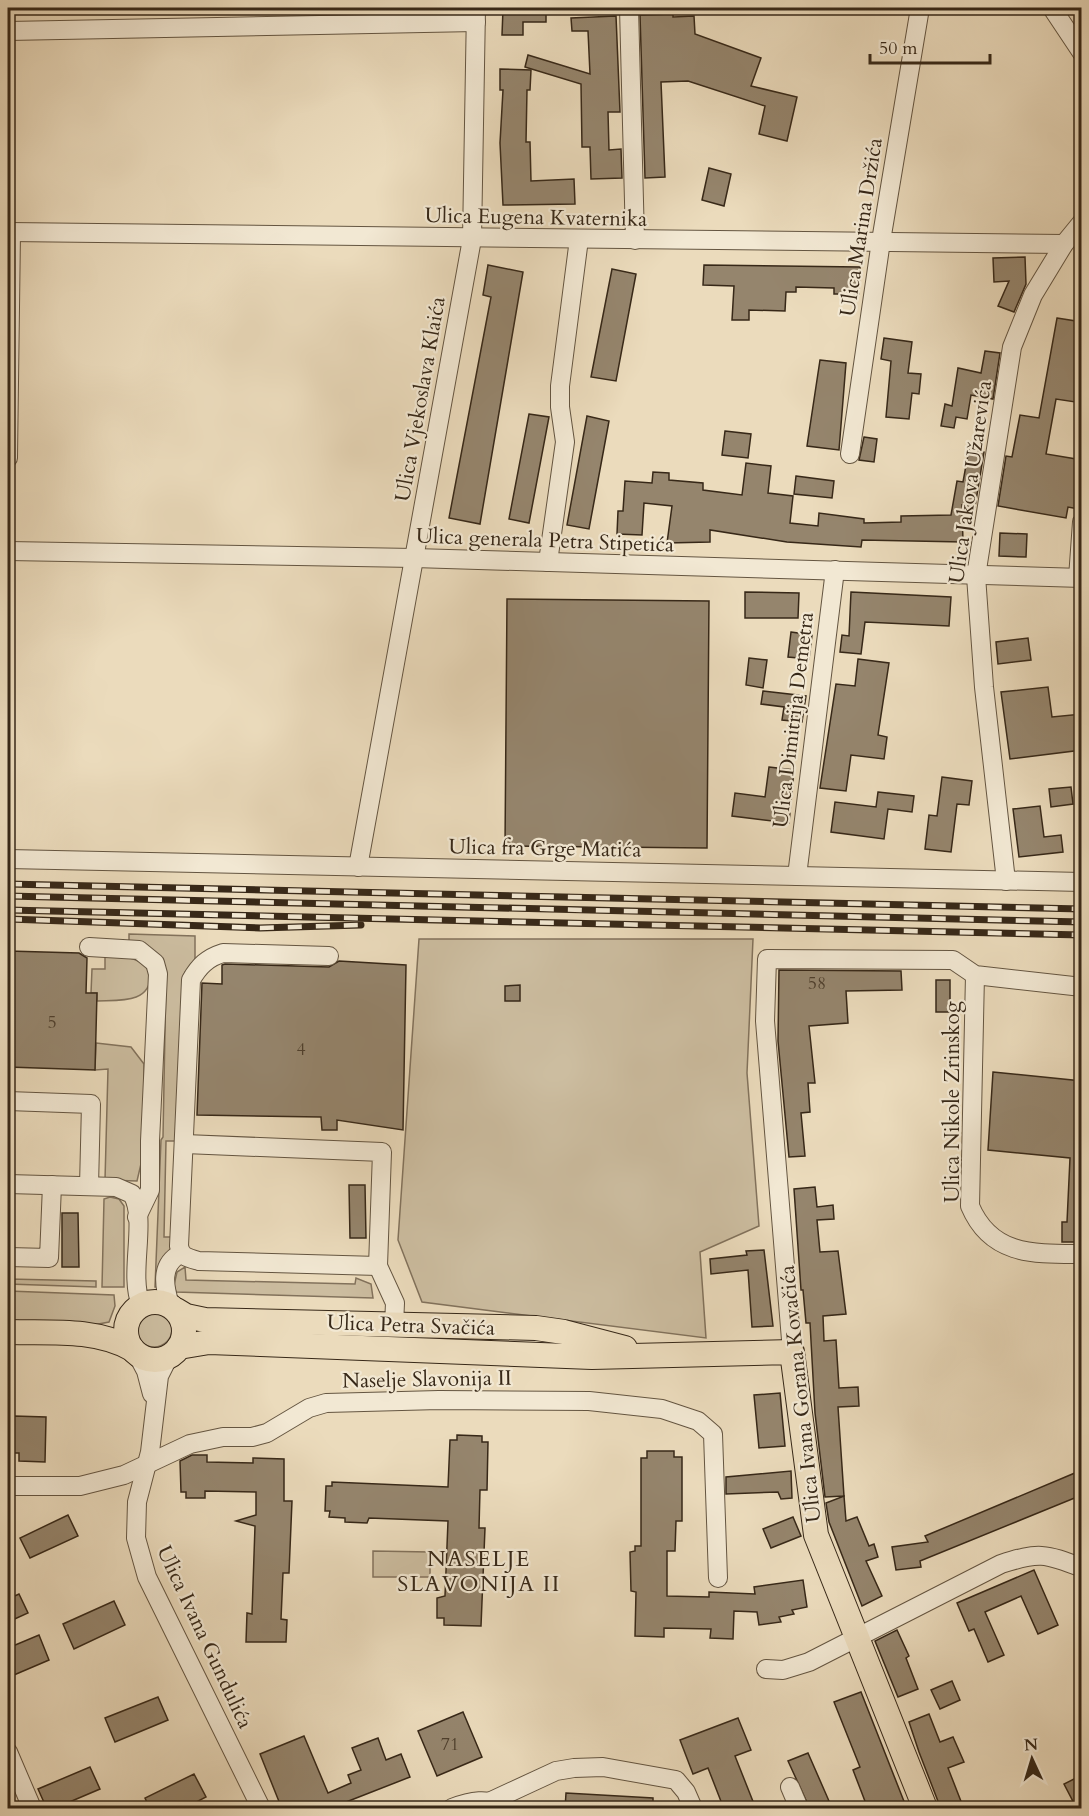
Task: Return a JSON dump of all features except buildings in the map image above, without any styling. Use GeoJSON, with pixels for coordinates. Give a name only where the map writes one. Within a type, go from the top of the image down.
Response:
{"type":"FeatureCollection","features":[{"type":"Feature","properties":{"kind":"main road"},"geometry":{"type":"LineString","coordinates":[[8,1332],[82,1334],[120,1342],[153,1360],[174,1351],[184,1328],[173,1308],[161,1302],[135,1310],[109,1328],[82,1334]]}},
{"type":"Feature","properties":{"kind":"main road","name":"Ulica Petra Svačića"},"geometry":{"type":"LineString","coordinates":[[173,1308],[186,1316],[205,1320],[536,1328],[564,1332],[646,1354]]}},
{"type":"Feature","properties":{"kind":"main road"},"geometry":{"type":"LineString","coordinates":[[134,1351],[125,1333],[135,1310]]}},
{"type":"Feature","properties":{"kind":"main road","name":"Ulica Petra Svačića"},"geometry":{"type":"LineString","coordinates":[[174,1351],[209,1342],[592,1357],[792,1352]]}},
{"type":"Feature","properties":{"kind":"main road","name":"Ulica Ivana Gorana Kovačića"},"geometry":{"type":"LineString","coordinates":[[792,1352],[816,1535],[925,1809]]}},
{"type":"Feature","properties":{"kind":"street"},"geometry":{"type":"LineString","coordinates":[[629,8],[636,240]]}},
{"type":"Feature","properties":{"kind":"street","name":"Ulica Marina Držića"},"geometry":{"type":"LineString","coordinates":[[850,454],[881,241],[920,8]]}},
{"type":"Feature","properties":{"kind":"street"},"geometry":{"type":"LineString","coordinates":[[1052,8],[1082,53]]}},
{"type":"Feature","properties":{"kind":"street"},"geometry":{"type":"LineString","coordinates":[[8,32],[476,15]]}},
{"type":"Feature","properties":{"kind":"street","name":"Ulica Vjekoslava Klaića"},"geometry":{"type":"LineString","coordinates":[[358,867],[472,239],[476,15]]}},
{"type":"Feature","properties":{"kind":"street","name":"Ulica Jakova Užarevića"},"geometry":{"type":"LineString","coordinates":[[1006,881],[984,687],[976,576],[1012,346],[1033,295],[1064,244],[1082,222]]}},
{"type":"Feature","properties":{"kind":"street"},"geometry":{"type":"LineString","coordinates":[[8,458],[9,232]]}},
{"type":"Feature","properties":{"kind":"street","name":"Ulica Eugena Kvaternika"},"geometry":{"type":"LineString","coordinates":[[9,232],[1064,244]]}},
{"type":"Feature","properties":{"kind":"street"},"geometry":{"type":"LineString","coordinates":[[548,562],[565,442],[560,386],[579,240]]}},
{"type":"Feature","properties":{"kind":"street"},"geometry":{"type":"LineString","coordinates":[[1080,578],[1082,522]]}},
{"type":"Feature","properties":{"kind":"street","name":"Ulica generala Petra Stipetića"},"geometry":{"type":"LineString","coordinates":[[8,551],[414,558],[1080,578]]}},
{"type":"Feature","properties":{"kind":"street","name":"Ulica Dimitrija Demetra"},"geometry":{"type":"LineString","coordinates":[[797,876],[835,570]]}},
{"type":"Feature","properties":{"kind":"street","name":"Ulica fra Grge Matića"},"geometry":{"type":"LineString","coordinates":[[8,859],[1082,882]]}},
{"type":"Feature","properties":{"kind":"street"},"geometry":{"type":"LineString","coordinates":[[89,947],[139,950],[155,963],[158,986],[150,1142],[150,1190],[136,1209]]}},
{"type":"Feature","properties":{"kind":"street"},"geometry":{"type":"LineString","coordinates":[[180,1254],[178,1239],[185,1144],[191,980],[198,968],[211,957],[223,954],[329,956]]}},
{"type":"Feature","properties":{"kind":"street","name":"Ulica Ivana Gorana Kovačića"},"geometry":{"type":"LineString","coordinates":[[792,1352],[765,1021],[767,959],[953,960],[975,975]]}},
{"type":"Feature","properties":{"kind":"street"},"geometry":{"type":"LineString","coordinates":[[975,975],[1082,987]]}},
{"type":"Feature","properties":{"kind":"street","name":"Ulica Nikole Zrinskog"},"geometry":{"type":"LineString","coordinates":[[975,975],[970,1206],[978,1224],[998,1242],[1035,1254],[1082,1254]]}},
{"type":"Feature","properties":{"kind":"street"},"geometry":{"type":"LineString","coordinates":[[8,1101],[91,1104],[89,1186]]}},
{"type":"Feature","properties":{"kind":"street"},"geometry":{"type":"LineString","coordinates":[[185,1144],[381,1152],[378,1266],[395,1303],[394,1325]]}},
{"type":"Feature","properties":{"kind":"street"},"geometry":{"type":"LineString","coordinates":[[8,1184],[116,1187],[132,1194],[136,1209],[137,1291],[135,1310]]}},
{"type":"Feature","properties":{"kind":"street"},"geometry":{"type":"LineString","coordinates":[[8,1257],[49,1258],[52,1185]]}},
{"type":"Feature","properties":{"kind":"street"},"geometry":{"type":"LineString","coordinates":[[180,1254],[199,1261],[378,1266]]}},
{"type":"Feature","properties":{"kind":"street"},"geometry":{"type":"LineString","coordinates":[[173,1308],[165,1285],[166,1268],[180,1254]]}},
{"type":"Feature","properties":{"kind":"street"},"geometry":{"type":"LineString","coordinates":[[134,1351],[149,1379],[154,1408]]}},
{"type":"Feature","properties":{"kind":"street"},"geometry":{"type":"LineString","coordinates":[[154,1408],[159,1376],[174,1351]]}},
{"type":"Feature","properties":{"kind":"street","name":"Naselje Slavonija II"},"geometry":{"type":"LineString","coordinates":[[8,1486],[80,1486],[124,1475],[203,1440],[267,1433],[309,1408],[326,1403],[542,1400],[589,1401],[662,1409],[698,1421],[713,1434],[718,1578]]}},
{"type":"Feature","properties":{"kind":"street","name":"Ulica Ivana Gundulića"},"geometry":{"type":"LineString","coordinates":[[154,1408],[150,1452],[135,1522],[136,1538],[147,1577],[261,1809]]}},
{"type":"Feature","properties":{"kind":"street"},"geometry":{"type":"LineString","coordinates":[[766,1669],[783,1670],[809,1662],[1001,1564],[1033,1554],[1057,1558],[1082,1568]]}},
{"type":"Feature","properties":{"kind":"street"},"geometry":{"type":"LineString","coordinates":[[8,1752],[32,1809]]}},
{"type":"Feature","properties":{"kind":"street"},"geometry":{"type":"LineString","coordinates":[[452,1809],[470,1801],[498,1805],[556,1771],[597,1767],[676,1780],[686,1792],[693,1809]]}},
{"type":"Feature","properties":{"kind":"street"},"geometry":{"type":"LineString","coordinates":[[790,1787],[799,1809]]}},
{"type":"Feature","properties":{"kind":"shaded area"},"geometry":{"type":"Polygon","coordinates":[[[129,934],[195,936],[195,966],[185,972],[182,984],[178,1141],[166,1141],[164,1237],[174,1237],[159,1287],[155,1287],[161,1140],[163,1137],[166,977],[129,944],[129,934]]]}},
{"type":"Feature","properties":{"kind":"shaded area"},"geometry":{"type":"Polygon","coordinates":[[[419,939],[753,939],[747,1073],[759,1226],[700,1252],[706,1338],[422,1302],[398,1240],[419,939]]]}},
{"type":"Feature","properties":{"kind":"shaded area"},"geometry":{"type":"Polygon","coordinates":[[[105,957],[131,958],[142,963],[151,974],[145,991],[124,1000],[97,1001],[97,993],[91,993],[92,969],[105,969],[105,957]]]}},
{"type":"Feature","properties":{"kind":"shaded area"},"geometry":{"type":"Polygon","coordinates":[[[96,1043],[131,1047],[144,1064],[144,1151],[137,1181],[105,1180],[108,1069],[95,1070],[96,1043]]]}},
{"type":"Feature","properties":{"kind":"shaded area"},"geometry":{"type":"Polygon","coordinates":[[[110,1197],[119,1199],[124,1206],[124,1287],[102,1287],[104,1199],[110,1197]]]}},
{"type":"Feature","properties":{"kind":"shaded area"},"geometry":{"type":"Polygon","coordinates":[[[185,1267],[186,1280],[355,1284],[356,1278],[371,1284],[373,1298],[176,1292],[174,1285],[177,1272],[185,1267]]]}},
{"type":"Feature","properties":{"kind":"shaded area"},"geometry":{"type":"Polygon","coordinates":[[[8,1279],[96,1281],[96,1287],[8,1284],[8,1279]]]}},
{"type":"Feature","properties":{"kind":"shaded area"},"geometry":{"type":"Polygon","coordinates":[[[8,1291],[114,1295],[115,1306],[109,1322],[93,1325],[8,1321],[8,1291]]]}},
{"type":"Feature","properties":{"kind":"shaded area"},"geometry":{"type":"Polygon","coordinates":[[[154,1311],[167,1316],[172,1329],[167,1342],[154,1347],[141,1342],[136,1329],[141,1316],[154,1311]]]}},
{"type":"Feature","properties":{"kind":"shaded area"},"geometry":{"type":"Polygon","coordinates":[[[373,1551],[430,1552],[430,1577],[373,1577],[373,1551]]]}},
{"type":"Feature","properties":{"kind":"railway"},"geometry":{"type":"LineString","coordinates":[[8,884],[1082,909]]}},
{"type":"Feature","properties":{"kind":"railway"},"geometry":{"type":"LineString","coordinates":[[8,896],[1082,922]]}},
{"type":"Feature","properties":{"kind":"railway"},"geometry":{"type":"LineString","coordinates":[[8,910],[1082,935]]}},
{"type":"Feature","properties":{"kind":"railway"},"geometry":{"type":"LineString","coordinates":[[8,919],[260,928],[361,925]]}},
{"type":"Feature","properties":{"kind":"district","name":"NASELJE SLAVONIJA II"},"geometry":{"type":"Point","coordinates":[479,1571]}}]}
